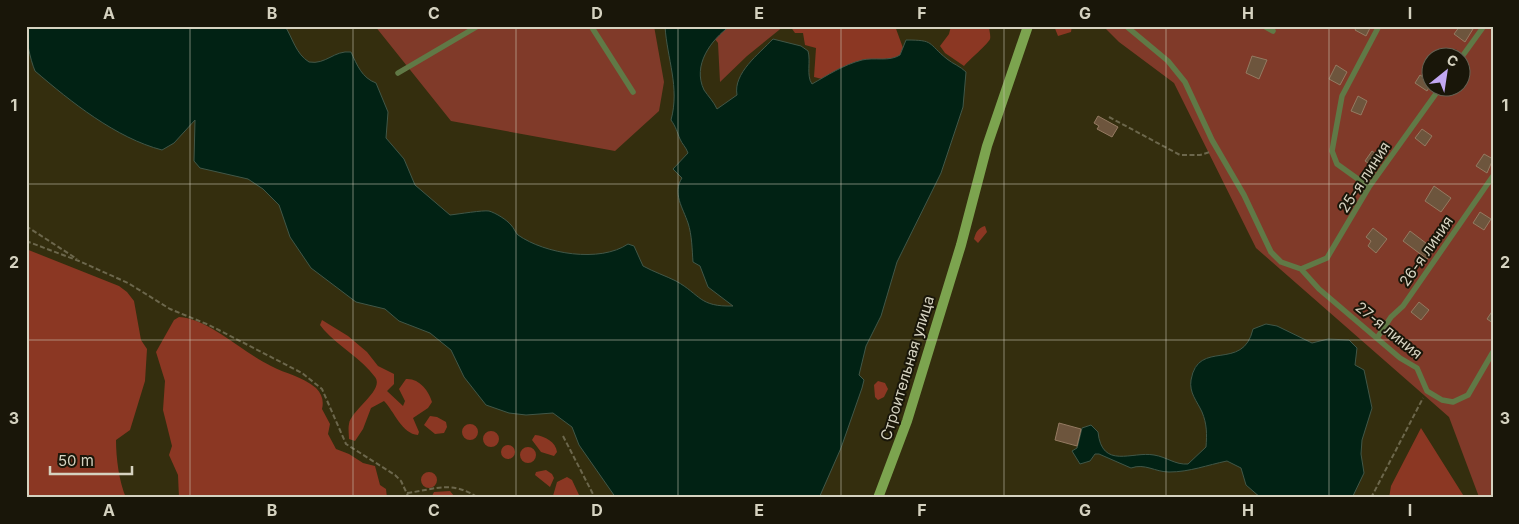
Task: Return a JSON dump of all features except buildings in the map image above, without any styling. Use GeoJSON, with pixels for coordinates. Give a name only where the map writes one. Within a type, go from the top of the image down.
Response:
{"type":"FeatureCollection","features":[{"type":"Feature","properties":{"kind":"street","name":"Строительная улица"},"geometry":{"type":"LineString","coordinates":[[878,498],[907,421],[961,245],[987,146],[1028,26]]}},
{"type":"Feature","properties":{"kind":"lane"},"geometry":{"type":"LineString","coordinates":[[398,74],[478,26]]}},
{"type":"Feature","properties":{"kind":"lane"},"geometry":{"type":"LineString","coordinates":[[591,26],[633,92]]}},
{"type":"Feature","properties":{"kind":"lane"},"geometry":{"type":"LineString","coordinates":[[1126,26],[1168,61],[1185,82],[1218,149],[1244,195],[1271,252],[1281,262],[1301,269]]}},
{"type":"Feature","properties":{"kind":"lane"},"geometry":{"type":"LineString","coordinates":[[1264,26],[1273,31]]}},
{"type":"Feature","properties":{"kind":"lane"},"geometry":{"type":"LineString","coordinates":[[1369,187],[1337,164],[1332,152],[1342,96],[1379,26]]}},
{"type":"Feature","properties":{"kind":"lane"},"geometry":{"type":"LineString","coordinates":[[1469,48],[1484,26]]}},
{"type":"Feature","properties":{"kind":"lane","name":"25-я линия"},"geometry":{"type":"LineString","coordinates":[[1301,269],[1327,258],[1369,187],[1433,98]]}},
{"type":"Feature","properties":{"kind":"lane","name":"26-я линия"},"geometry":{"type":"LineString","coordinates":[[1377,338],[1390,317],[1403,306],[1493,176]]}},
{"type":"Feature","properties":{"kind":"lane","name":"27-я линия"},"geometry":{"type":"LineString","coordinates":[[1301,269],[1319,290],[1417,368],[1427,391]]}},
{"type":"Feature","properties":{"kind":"lane"},"geometry":{"type":"LineString","coordinates":[[1427,391],[1442,400],[1453,402],[1468,395],[1493,352]]}},
{"type":"Feature","properties":{"kind":"path"},"geometry":{"type":"LineString","coordinates":[[1109,117],[1180,154],[1200,155],[1218,149]]}},
{"type":"Feature","properties":{"kind":"path"},"geometry":{"type":"LineString","coordinates":[[26,226],[79,261]]}},
{"type":"Feature","properties":{"kind":"path"},"geometry":{"type":"LineString","coordinates":[[26,241],[128,282],[162,304],[226,333],[308,377],[322,389],[346,444],[395,475],[409,498]]}},
{"type":"Feature","properties":{"kind":"path"},"geometry":{"type":"LineString","coordinates":[[1372,498],[1427,391]]}},
{"type":"Feature","properties":{"kind":"path"},"geometry":{"type":"LineString","coordinates":[[563,436],[595,498]]}},
{"type":"Feature","properties":{"kind":"path"},"geometry":{"type":"LineString","coordinates":[[407,493],[450,486],[461,487],[479,498]]}},
{"type":"Feature","properties":{"kind":"shaded area"},"geometry":{"type":"Polygon","coordinates":[[[26,26],[285,26],[298,51],[309,62],[320,61],[340,53],[351,52],[367,78],[376,83],[388,112],[386,138],[404,159],[415,185],[450,215],[489,211],[507,221],[518,235],[529,242],[573,254],[588,255],[616,250],[628,244],[634,246],[643,266],[676,281],[701,299],[722,306],[733,306],[708,287],[700,266],[693,262],[689,228],[678,195],[679,184],[682,178],[673,169],[688,153],[671,120],[674,84],[665,26],[730,26],[710,46],[705,54],[700,71],[704,90],[717,109],[737,95],[739,79],[748,64],[773,39],[801,46],[808,51],[809,77],[812,84],[836,70],[855,62],[867,59],[896,57],[900,55],[906,40],[922,41],[930,44],[966,72],[963,107],[941,173],[897,262],[881,316],[866,346],[859,375],[864,380],[862,388],[841,448],[819,498],[616,498],[579,445],[572,427],[553,413],[526,415],[509,413],[486,405],[464,377],[451,350],[430,333],[399,321],[385,309],[356,302],[311,268],[290,237],[279,205],[263,189],[248,179],[200,168],[194,161],[195,120],[174,143],[162,150],[128,137],[111,128],[64,95],[35,71],[31,61],[26,26]]]}},
{"type":"Feature","properties":{"kind":"shaded area"},"geometry":{"type":"Polygon","coordinates":[[[375,26],[654,26],[664,82],[659,111],[615,151],[451,121],[375,26]]]}},
{"type":"Feature","properties":{"kind":"shaded area"},"geometry":{"type":"Polygon","coordinates":[[[705,26],[784,26],[747,56],[720,82],[718,43],[705,26]]]}},
{"type":"Feature","properties":{"kind":"shaded area"},"geometry":{"type":"Polygon","coordinates":[[[790,26],[895,26],[903,48],[900,55],[894,59],[840,68],[822,79],[814,77],[816,48],[805,45],[803,33],[795,33],[790,26]]]}},
{"type":"Feature","properties":{"kind":"shaded area"},"geometry":{"type":"Polygon","coordinates":[[[951,26],[989,26],[989,41],[964,66],[945,53],[940,46],[949,34],[951,26]]]}},
{"type":"Feature","properties":{"kind":"shaded area"},"geometry":{"type":"Polygon","coordinates":[[[1054,26],[1072,26],[1071,32],[1058,36],[1054,26]]]}},
{"type":"Feature","properties":{"kind":"shaded area"},"geometry":{"type":"Polygon","coordinates":[[[1103,26],[1493,26],[1493,498],[1479,497],[1449,417],[1256,248],[1174,83],[1119,42],[1103,26]]]}},
{"type":"Feature","properties":{"kind":"shaded area"},"geometry":{"type":"Polygon","coordinates":[[[985,226],[987,232],[978,243],[974,239],[976,234],[979,229],[985,226]]]}},
{"type":"Feature","properties":{"kind":"shaded area"},"geometry":{"type":"Polygon","coordinates":[[[26,249],[119,286],[134,301],[141,340],[147,349],[145,381],[130,430],[116,440],[118,469],[126,498],[26,498],[26,249]]]}},
{"type":"Feature","properties":{"kind":"shaded area"},"geometry":{"type":"Polygon","coordinates":[[[179,317],[203,324],[260,360],[316,388],[321,395],[322,409],[330,424],[328,434],[336,449],[349,454],[363,463],[375,466],[380,485],[386,489],[387,498],[179,498],[178,475],[169,455],[172,446],[163,410],[165,381],[156,352],[174,320],[179,317]]]}},
{"type":"Feature","properties":{"kind":"shaded area"},"geometry":{"type":"Polygon","coordinates":[[[322,320],[348,336],[367,352],[378,366],[394,374],[394,384],[387,391],[403,406],[405,401],[399,389],[406,379],[419,383],[426,390],[432,402],[428,408],[413,418],[419,432],[418,435],[407,431],[384,401],[371,408],[363,429],[355,441],[349,439],[351,418],[372,394],[377,382],[363,364],[324,330],[320,325],[322,320]]]}},
{"type":"Feature","properties":{"kind":"shaded area"},"geometry":{"type":"Polygon","coordinates":[[[1266,324],[1277,326],[1312,343],[1328,339],[1349,340],[1357,348],[1355,365],[1364,370],[1372,408],[1362,440],[1361,454],[1364,473],[1352,498],[1261,498],[1246,485],[1241,468],[1227,461],[1177,472],[1164,472],[1145,467],[1131,468],[1099,454],[1095,454],[1090,461],[1080,464],[1072,451],[1077,448],[1082,428],[1091,425],[1098,432],[1105,451],[1112,455],[1154,455],[1188,464],[1206,447],[1205,421],[1191,389],[1191,380],[1195,368],[1202,360],[1240,350],[1248,342],[1253,329],[1266,324]]]}},
{"type":"Feature","properties":{"kind":"shaded area"},"geometry":{"type":"Polygon","coordinates":[[[878,381],[885,383],[888,389],[884,397],[878,400],[875,397],[874,385],[878,381]]]}},
{"type":"Feature","properties":{"kind":"shaded area"},"geometry":{"type":"Polygon","coordinates":[[[430,416],[437,417],[446,422],[447,427],[444,433],[435,434],[424,425],[430,416]]]}},
{"type":"Feature","properties":{"kind":"shaded area"},"geometry":{"type":"Polygon","coordinates":[[[470,424],[478,432],[470,440],[462,432],[470,424]]]}},
{"type":"Feature","properties":{"kind":"shaded area"},"geometry":{"type":"Polygon","coordinates":[[[1421,428],[1465,498],[1389,498],[1391,486],[1421,428]]]}},
{"type":"Feature","properties":{"kind":"shaded area"},"geometry":{"type":"Polygon","coordinates":[[[488,431],[494,431],[499,436],[497,445],[488,447],[483,442],[483,436],[488,431]]]}},
{"type":"Feature","properties":{"kind":"shaded area"},"geometry":{"type":"Polygon","coordinates":[[[535,435],[546,438],[555,445],[557,452],[554,456],[541,452],[532,440],[535,435]]]}},
{"type":"Feature","properties":{"kind":"shaded area"},"geometry":{"type":"Polygon","coordinates":[[[508,445],[513,447],[515,452],[513,457],[508,459],[503,457],[501,452],[503,447],[508,445]]]}},
{"type":"Feature","properties":{"kind":"shaded area"},"geometry":{"type":"Polygon","coordinates":[[[528,447],[534,449],[536,455],[534,461],[528,463],[522,461],[520,455],[522,449],[528,447]]]}},
{"type":"Feature","properties":{"kind":"shaded area"},"geometry":{"type":"Polygon","coordinates":[[[546,470],[554,478],[550,487],[535,475],[536,472],[546,470]]]}},
{"type":"Feature","properties":{"kind":"shaded area"},"geometry":{"type":"Polygon","coordinates":[[[426,472],[432,472],[437,477],[435,486],[426,488],[421,483],[421,477],[426,472]]]}},
{"type":"Feature","properties":{"kind":"shaded area"},"geometry":{"type":"Polygon","coordinates":[[[567,477],[572,480],[579,495],[576,498],[553,496],[557,482],[567,477]]]}},
{"type":"Feature","properties":{"kind":"shaded area"},"geometry":{"type":"Polygon","coordinates":[[[450,491],[454,496],[452,498],[431,498],[434,492],[450,491]]]}}]}
